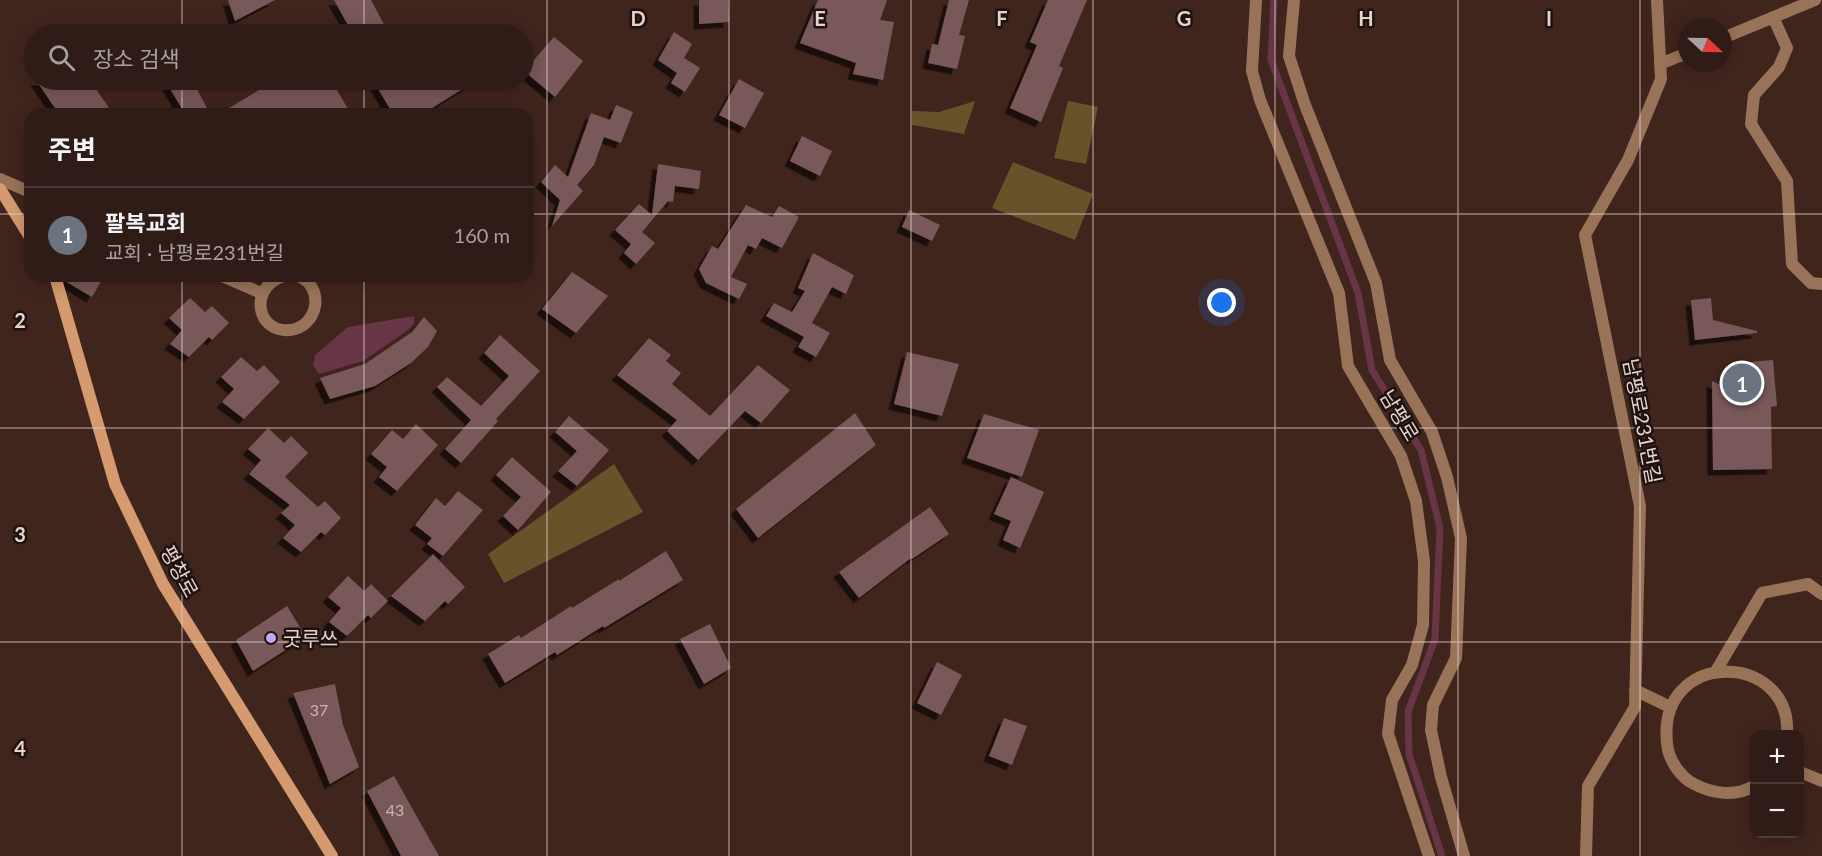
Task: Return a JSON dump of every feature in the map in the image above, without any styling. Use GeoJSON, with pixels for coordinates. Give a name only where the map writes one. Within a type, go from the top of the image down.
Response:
{"type":"FeatureCollection","features":[{"type":"Feature","properties":{"kind":"street","name":"남평로"},"geometry":{"type":"LineString","coordinates":[[1256,0],[1252,71],[1260,100],[1339,293],[1348,366],[1401,456],[1416,501],[1424,561],[1423,625],[1412,665],[1392,700],[1388,734],[1429,856]]}},
{"type":"Feature","properties":{"kind":"street","name":"남평로"},"geometry":{"type":"LineString","coordinates":[[1294,0],[1289,56],[1305,105],[1377,283],[1390,360],[1432,432],[1447,477],[1461,538],[1456,658],[1433,705],[1431,730],[1441,777],[1464,856]]}},
{"type":"Feature","properties":{"kind":"street","name":"남평로231번길"},"geometry":{"type":"LineString","coordinates":[[1586,856],[1588,786],[1635,707],[1640,506],[1585,235],[1628,160],[1661,79],[1657,0]]}},
{"type":"Feature","properties":{"kind":"street"},"geometry":{"type":"LineString","coordinates":[[1732,34],[1815,0]]}},
{"type":"Feature","properties":{"kind":"street"},"geometry":{"type":"LineString","coordinates":[[1773,17],[1787,48],[1779,67],[1754,95],[1751,124],[1787,181],[1792,264],[1811,283],[1822,284]]}},
{"type":"Feature","properties":{"kind":"street"},"geometry":{"type":"LineString","coordinates":[[1660,64],[1678,57]]}},
{"type":"Feature","properties":{"kind":"street"},"geometry":{"type":"LineString","coordinates":[[0,179],[24,189]]}},
{"type":"Feature","properties":{"kind":"street"},"geometry":{"type":"LineString","coordinates":[[0,189],[24,227]]}},
{"type":"Feature","properties":{"kind":"street","name":"평창로"},"geometry":{"type":"LineString","coordinates":[[57,282],[115,484],[163,584],[333,856]]}},
{"type":"Feature","properties":{"kind":"street"},"geometry":{"type":"LineString","coordinates":[[236,282],[261,293]]}},
{"type":"Feature","properties":{"kind":"street"},"geometry":{"type":"LineString","coordinates":[[271,282],[261,293],[262,315],[269,323],[288,330],[297,328],[313,313],[316,303],[315,291],[310,282]]}},
{"type":"Feature","properties":{"kind":"street"},"geometry":{"type":"LineString","coordinates":[[1716,671],[1762,593],[1808,584],[1822,594]]}},
{"type":"Feature","properties":{"kind":"street"},"geometry":{"type":"LineString","coordinates":[[1750,789],[1727,794],[1707,791],[1689,781],[1675,766],[1667,747],[1665,727],[1670,707],[1682,690],[1697,678],[1716,671],[1736,671],[1755,677],[1771,690],[1782,706],[1787,730]]}},
{"type":"Feature","properties":{"kind":"street"},"geometry":{"type":"LineString","coordinates":[[1635,690],[1670,707]]}},
{"type":"Feature","properties":{"kind":"street"},"geometry":{"type":"LineString","coordinates":[[1804,774],[1822,781]]}},
{"type":"Feature","properties":{"kind":"shaded area"},"geometry":{"type":"Polygon","coordinates":[[[975,101],[964,134],[912,125],[912,111],[939,112],[975,101]]]}},
{"type":"Feature","properties":{"kind":"shaded area"},"geometry":{"type":"Polygon","coordinates":[[[1068,101],[1098,107],[1086,164],[1054,158],[1068,101]]]}},
{"type":"Feature","properties":{"kind":"shaded area"},"geometry":{"type":"Polygon","coordinates":[[[1013,162],[1093,194],[1075,240],[992,208],[1013,162]]]}},
{"type":"Feature","properties":{"kind":"shaded area"},"geometry":{"type":"Polygon","coordinates":[[[414,316],[414,324],[407,331],[363,361],[319,374],[313,365],[315,355],[348,327],[414,316]]]}},
{"type":"Feature","properties":{"kind":"shaded area"},"geometry":{"type":"Polygon","coordinates":[[[614,464],[643,512],[504,583],[488,554],[614,464]]]}},
{"type":"Feature","properties":{"kind":"building"},"geometry":{"type":"Polygon","coordinates":[[[228,0],[275,0],[235,21],[228,0]]]}},
{"type":"Feature","properties":{"kind":"building"},"geometry":{"type":"Polygon","coordinates":[[[334,0],[371,0],[384,24],[347,24],[334,0]]]}},
{"type":"Feature","properties":{"kind":"building"},"geometry":{"type":"Polygon","coordinates":[[[699,0],[728,0],[729,22],[699,24],[699,0]]]}},
{"type":"Feature","properties":{"kind":"building"},"geometry":{"type":"Polygon","coordinates":[[[818,0],[887,0],[880,20],[894,22],[883,80],[853,74],[856,63],[800,43],[818,0]]]}},
{"type":"Feature","properties":{"kind":"building"},"geometry":{"type":"Polygon","coordinates":[[[949,0],[969,0],[959,35],[965,36],[957,69],[928,63],[932,44],[938,45],[949,0]]]}},
{"type":"Feature","properties":{"kind":"building"},"geometry":{"type":"Polygon","coordinates":[[[1048,0],[1087,0],[1059,66],[1063,68],[1041,122],[1010,108],[1037,45],[1030,42],[1048,0]]]}},
{"type":"Feature","properties":{"kind":"building"},"geometry":{"type":"Polygon","coordinates":[[[674,32],[692,44],[684,58],[700,68],[685,92],[671,83],[677,73],[658,60],[674,32]]]}},
{"type":"Feature","properties":{"kind":"building"},"geometry":{"type":"Polygon","coordinates":[[[554,37],[583,61],[555,97],[534,79],[534,60],[554,37]]]}},
{"type":"Feature","properties":{"kind":"building"},"geometry":{"type":"Polygon","coordinates":[[[739,79],[764,93],[745,128],[719,115],[739,79]]]}},
{"type":"Feature","properties":{"kind":"building"},"geometry":{"type":"Polygon","coordinates":[[[43,90],[97,90],[109,108],[55,108],[43,90]]]}},
{"type":"Feature","properties":{"kind":"building"},"geometry":{"type":"Polygon","coordinates":[[[171,90],[197,90],[207,108],[181,108],[171,90]]]}},
{"type":"Feature","properties":{"kind":"building"},"geometry":{"type":"Polygon","coordinates":[[[259,90],[337,90],[347,108],[229,108],[259,90]]]}},
{"type":"Feature","properties":{"kind":"building"},"geometry":{"type":"Polygon","coordinates":[[[379,90],[461,90],[432,108],[389,108],[379,90]]]}},
{"type":"Feature","properties":{"kind":"building"},"geometry":{"type":"Polygon","coordinates":[[[616,105],[633,112],[621,143],[604,137],[594,165],[577,185],[583,191],[552,226],[560,200],[541,182],[555,165],[568,177],[591,113],[610,120],[616,105]]]}},
{"type":"Feature","properties":{"kind":"building"},"geometry":{"type":"Polygon","coordinates":[[[802,136],[832,151],[820,176],[790,161],[802,136]]]}},
{"type":"Feature","properties":{"kind":"building"},"geometry":{"type":"Polygon","coordinates":[[[658,164],[701,171],[699,189],[675,186],[673,202],[668,201],[642,232],[655,243],[636,264],[624,253],[631,244],[615,230],[639,204],[652,215],[658,164]]]}},
{"type":"Feature","properties":{"kind":"building"},"geometry":{"type":"Polygon","coordinates":[[[746,205],[772,217],[779,206],[799,217],[782,248],[762,238],[756,249],[748,245],[731,277],[747,284],[739,299],[706,283],[699,269],[712,246],[718,249],[746,205]]]}},
{"type":"Feature","properties":{"kind":"building"},"geometry":{"type":"Polygon","coordinates":[[[909,210],[940,225],[932,241],[902,227],[909,210]]]}},
{"type":"Feature","properties":{"kind":"building"},"geometry":{"type":"Polygon","coordinates":[[[813,253],[854,275],[846,294],[832,287],[812,323],[830,333],[816,357],[798,347],[804,337],[766,316],[774,303],[792,312],[805,291],[798,288],[813,253]]]}},
{"type":"Feature","properties":{"kind":"building"},"geometry":{"type":"Polygon","coordinates":[[[572,272],[608,296],[576,333],[542,309],[572,272]]]}},
{"type":"Feature","properties":{"kind":"building"},"geometry":{"type":"Polygon","coordinates":[[[67,282],[101,282],[92,297],[67,282]]]}},
{"type":"Feature","properties":{"kind":"building"},"geometry":{"type":"Polygon","coordinates":[[[190,298],[205,312],[212,306],[229,323],[212,340],[209,337],[189,357],[170,344],[182,330],[169,318],[190,298]]]}},
{"type":"Feature","properties":{"kind":"building"},"geometry":{"type":"Polygon","coordinates":[[[1711,298],[1713,320],[1757,331],[1757,333],[1695,340],[1691,300],[1711,298]]]}},
{"type":"Feature","properties":{"kind":"building"},"geometry":{"type":"Polygon","coordinates":[[[424,317],[437,331],[428,347],[411,363],[375,386],[330,399],[320,378],[365,364],[412,332],[424,317]]]}},
{"type":"Feature","properties":{"kind":"building"},"geometry":{"type":"Polygon","coordinates":[[[500,335],[540,371],[496,419],[498,421],[461,463],[445,449],[471,420],[437,387],[447,377],[481,406],[509,376],[484,353],[500,335]]]}},
{"type":"Feature","properties":{"kind":"building"},"geometry":{"type":"Polygon","coordinates":[[[649,338],[671,355],[666,361],[681,373],[672,384],[710,416],[758,365],[790,390],[761,423],[745,411],[698,460],[667,431],[677,420],[617,375],[649,338]]]}},
{"type":"Feature","properties":{"kind":"building"},"geometry":{"type":"Polygon","coordinates":[[[907,352],[959,364],[942,416],[894,404],[907,352]]]}},
{"type":"Feature","properties":{"kind":"building"},"geometry":{"type":"Polygon","coordinates":[[[241,357],[257,371],[264,365],[280,382],[244,419],[222,402],[234,389],[221,377],[241,357]]]}},
{"type":"Feature","properties":{"kind":"building"},"geometry":{"type":"Polygon","coordinates":[[[1773,360],[1777,406],[1771,407],[1772,469],[1713,470],[1712,381],[1739,394],[1738,379],[1750,378],[1749,362],[1773,360]]]}},
{"type":"Feature","properties":{"kind":"building"},"geometry":{"type":"Polygon","coordinates":[[[855,413],[876,445],[758,538],[736,509],[855,413]]]}},
{"type":"Feature","properties":{"kind":"building"},"geometry":{"type":"Polygon","coordinates":[[[984,414],[1039,430],[1022,477],[967,458],[984,414]]]}},
{"type":"Feature","properties":{"kind":"building"},"geometry":{"type":"Polygon","coordinates":[[[569,416],[609,450],[577,486],[558,471],[577,451],[555,432],[569,416]]]}},
{"type":"Feature","properties":{"kind":"building"},"geometry":{"type":"Polygon","coordinates":[[[416,424],[438,445],[397,491],[379,477],[387,467],[371,454],[392,430],[403,439],[416,424]]]}},
{"type":"Feature","properties":{"kind":"building"},"geometry":{"type":"Polygon","coordinates":[[[268,428],[284,443],[291,436],[308,453],[285,477],[318,507],[325,501],[341,518],[325,535],[321,532],[301,552],[283,538],[295,525],[281,513],[290,505],[249,474],[261,460],[248,449],[268,428]]]}},
{"type":"Feature","properties":{"kind":"building"},"geometry":{"type":"Polygon","coordinates":[[[512,457],[551,492],[518,530],[503,516],[521,497],[496,475],[512,457]]]}},
{"type":"Feature","properties":{"kind":"building"},"geometry":{"type":"Polygon","coordinates":[[[1011,477],[1044,492],[1020,548],[1003,540],[1011,521],[994,514],[1011,477]]]}},
{"type":"Feature","properties":{"kind":"building"},"geometry":{"type":"Polygon","coordinates":[[[458,491],[483,510],[443,556],[427,544],[432,538],[415,525],[436,498],[445,506],[458,491]]]}},
{"type":"Feature","properties":{"kind":"building"},"geometry":{"type":"Polygon","coordinates":[[[930,507],[949,534],[911,558],[859,598],[839,572],[930,507]]]}},
{"type":"Feature","properties":{"kind":"building"},"geometry":{"type":"Polygon","coordinates":[[[666,551],[683,580],[604,628],[603,626],[557,655],[555,652],[505,683],[488,654],[519,635],[521,638],[666,551]]]}},
{"type":"Feature","properties":{"kind":"building"},"geometry":{"type":"Polygon","coordinates":[[[433,554],[465,587],[448,604],[445,601],[425,621],[391,596],[433,554]]]}},
{"type":"Feature","properties":{"kind":"building"},"geometry":{"type":"Polygon","coordinates":[[[348,576],[364,591],[371,584],[388,601],[371,618],[368,615],[347,636],[329,622],[341,608],[328,597],[348,576]]]}},
{"type":"Feature","properties":{"kind":"building","name":"굿루쓰"},"geometry":{"type":"Polygon","coordinates":[[[287,606],[306,637],[253,671],[236,640],[287,606]]]}},
{"type":"Feature","properties":{"kind":"building"},"geometry":{"type":"Polygon","coordinates":[[[710,624],[731,668],[704,684],[680,639],[710,624]]]}},
{"type":"Feature","properties":{"kind":"building"},"geometry":{"type":"Polygon","coordinates":[[[937,662],[962,675],[941,715],[917,703],[937,662]]]}},
{"type":"Feature","properties":{"kind":"building"},"geometry":{"type":"Polygon","coordinates":[[[335,684],[343,725],[359,767],[330,784],[293,693],[335,684]]]}},
{"type":"Feature","properties":{"kind":"building"},"geometry":{"type":"Polygon","coordinates":[[[1004,718],[1027,726],[1012,765],[989,756],[1004,718]]]}},
{"type":"Feature","properties":{"kind":"building"},"geometry":{"type":"Polygon","coordinates":[[[394,776],[439,856],[401,856],[367,791],[394,776]]]}},
{"type":"Feature","properties":{"kind":"waterway"},"geometry":{"type":"LineString","coordinates":[[1274,0],[1271,60],[1358,293],[1372,370],[1421,450],[1440,528],[1435,639],[1408,712],[1409,754],[1442,856]]}},
{"type":"Feature","properties":{"kind":"place","name":"팔복교회"},"geometry":{"type":"Point","coordinates":[1742,383]}},
{"type":"Feature","properties":{"kind":"place","name":"굿루쓰"},"geometry":{"type":"Point","coordinates":[271,638]}}]}
